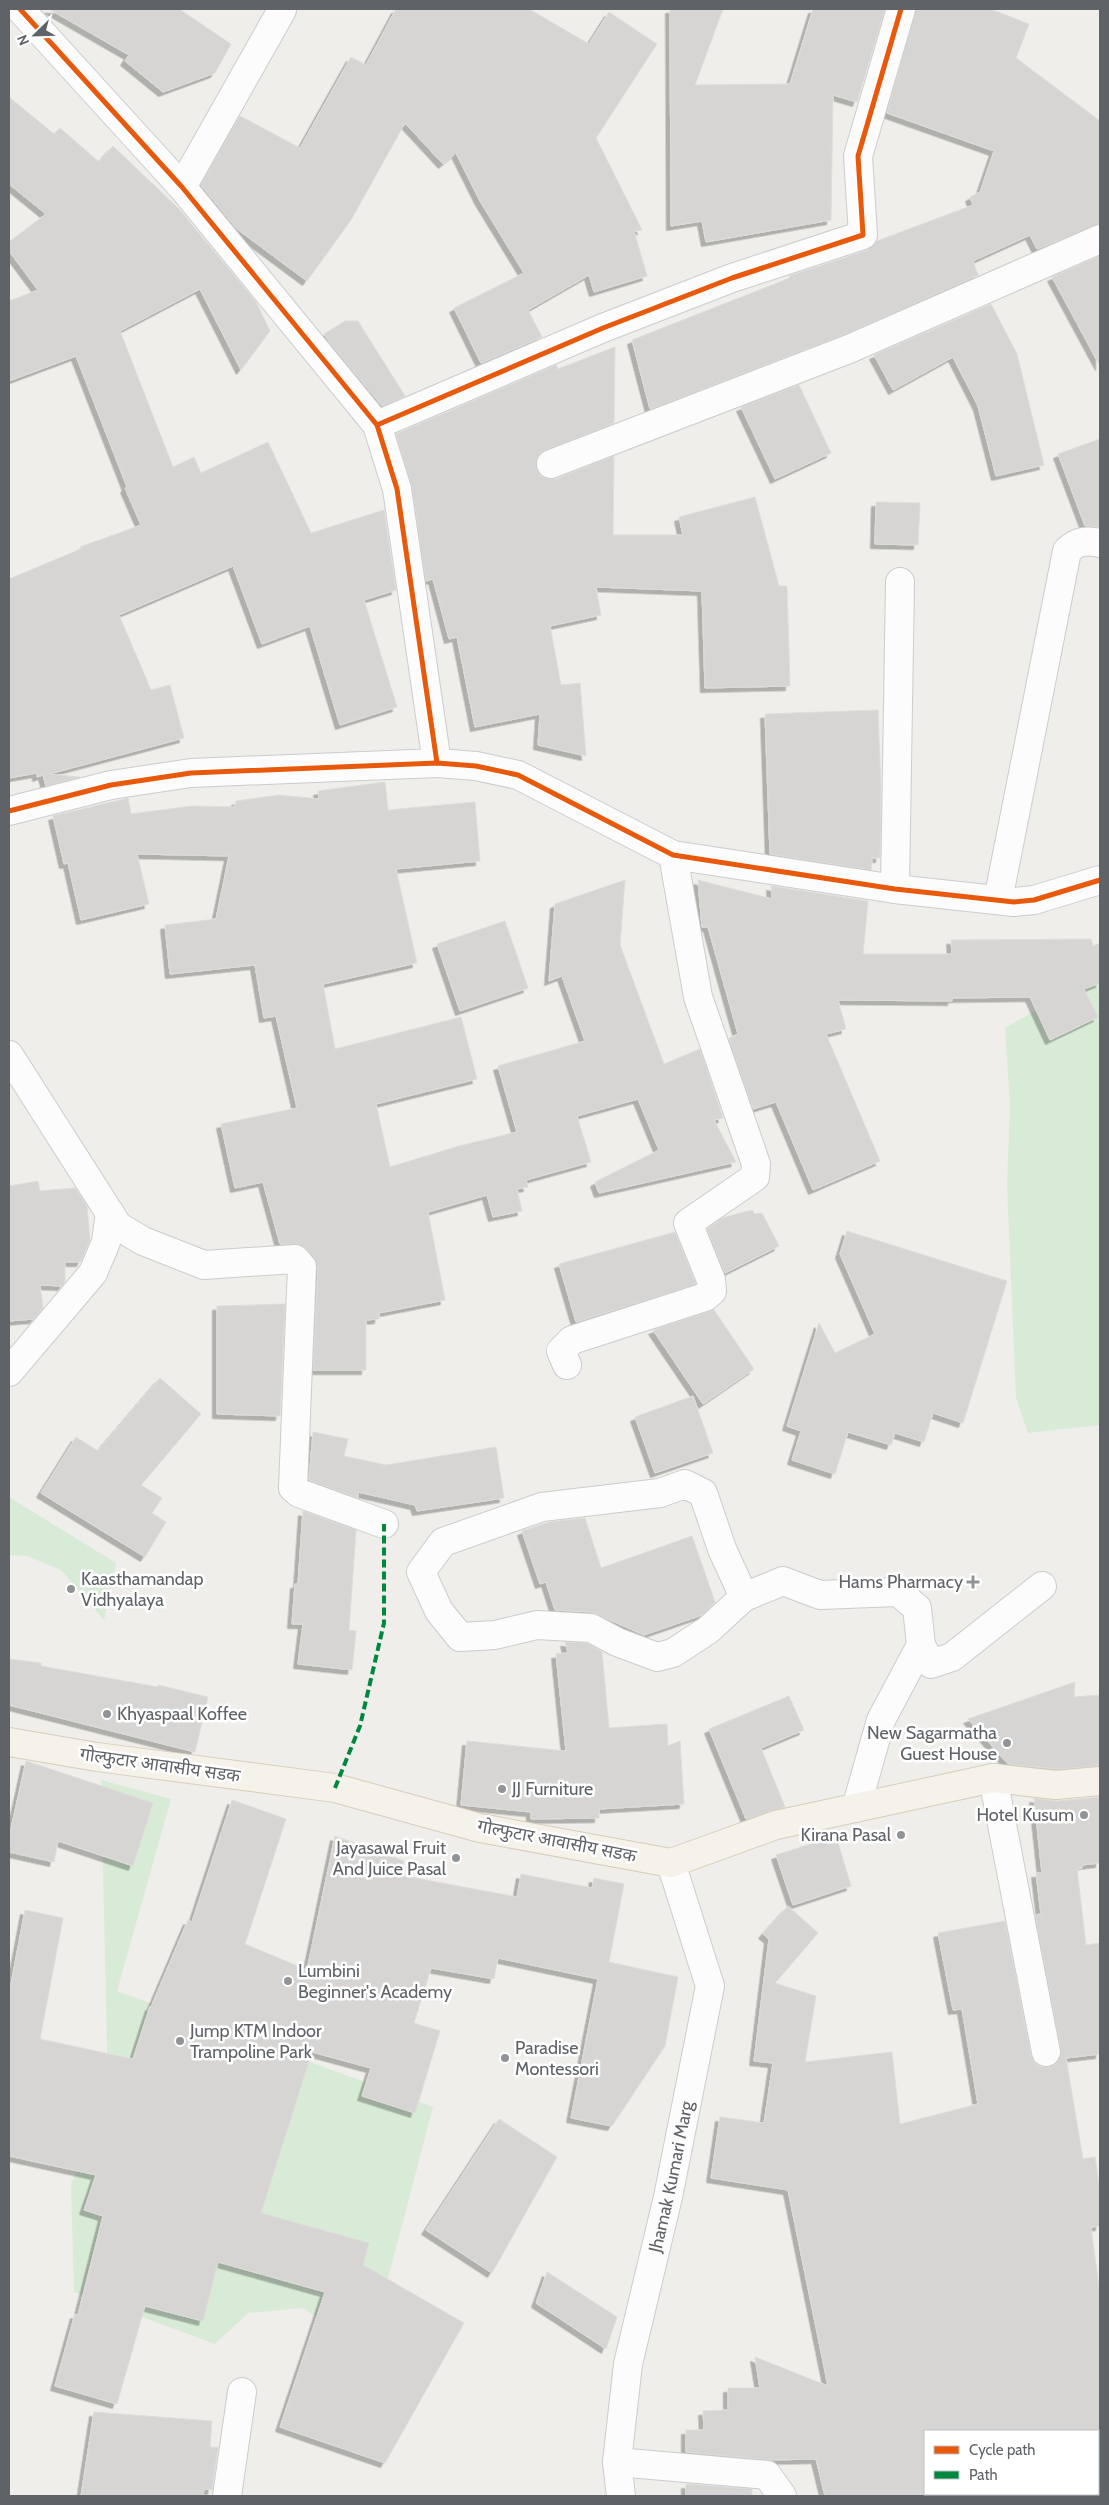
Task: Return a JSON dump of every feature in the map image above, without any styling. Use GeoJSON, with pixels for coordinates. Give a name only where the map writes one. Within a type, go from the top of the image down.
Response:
{"type":"FeatureCollection","features":[{"type":"Feature","properties":{"kind":"main road","name":"गोल्फुटार आवासीय सडक"},"geometry":{"type":"LineString","coordinates":[[9,1742],[97,1757],[335,1788],[480,1828],[671,1863]]}},
{"type":"Feature","properties":{"kind":"main road"},"geometry":{"type":"LineString","coordinates":[[671,1863],[776,1825],[993,1778],[1056,1785],[1100,1781]]}},
{"type":"Feature","properties":{"kind":"street"},"geometry":{"type":"LineString","coordinates":[[20,9],[182,187],[377,425],[397,489],[437,763]]}},
{"type":"Feature","properties":{"kind":"street"},"geometry":{"type":"LineString","coordinates":[[377,425],[603,328],[732,278],[862,235],[858,156],[901,9]]}},
{"type":"Feature","properties":{"kind":"street"},"geometry":{"type":"LineString","coordinates":[[182,187],[282,10]]}},
{"type":"Feature","properties":{"kind":"street"},"geometry":{"type":"LineString","coordinates":[[551,464],[849,349],[1100,239]]}},
{"type":"Feature","properties":{"kind":"street"},"geometry":{"type":"LineString","coordinates":[[998,900],[1067,551],[1075,544],[1089,541],[1100,543]]}},
{"type":"Feature","properties":{"kind":"street"},"geometry":{"type":"LineString","coordinates":[[895,889],[900,582]]}},
{"type":"Feature","properties":{"kind":"street"},"geometry":{"type":"LineString","coordinates":[[9,811],[111,785],[191,774],[437,763],[476,766],[518,775],[674,856],[895,889],[1014,902],[1034,900],[1100,880]]}},
{"type":"Feature","properties":{"kind":"street"},"geometry":{"type":"LineString","coordinates":[[567,1365],[561,1351],[572,1340],[705,1297],[712,1291],[711,1280],[688,1223],[755,1177],[756,1164],[698,997],[674,856]]}},
{"type":"Feature","properties":{"kind":"street"},"geometry":{"type":"LineString","coordinates":[[9,1056],[118,1226],[143,1241],[204,1265],[295,1258],[302,1267],[293,1488],[299,1493],[384,1524]]}},
{"type":"Feature","properties":{"kind":"street"},"geometry":{"type":"LineString","coordinates":[[9,1372],[93,1273],[106,1242],[110,1213]]}},
{"type":"Feature","properties":{"kind":"street"},"geometry":{"type":"LineString","coordinates":[[744,1597],[722,1549],[703,1493],[685,1484],[660,1493],[542,1506],[443,1542],[421,1572],[439,1611],[460,1637],[495,1635],[537,1625],[591,1628],[617,1642],[657,1658],[674,1653],[708,1630],[744,1597],[783,1580],[820,1595],[898,1592],[917,1608],[921,1645],[931,1664],[952,1657],[1042,1586]]}},
{"type":"Feature","properties":{"kind":"street"},"geometry":{"type":"LineString","coordinates":[[856,1808],[881,1720],[921,1645]]}},
{"type":"Feature","properties":{"kind":"street"},"geometry":{"type":"LineString","coordinates":[[993,1778],[1046,2052]]}},
{"type":"Feature","properties":{"kind":"street","name":"Jhamak Kumari Marg"},"geometry":{"type":"LineString","coordinates":[[620,2496],[618,2462],[628,2364],[668,2197],[710,1986],[671,1863]]}},
{"type":"Feature","properties":{"kind":"street"},"geometry":{"type":"LineString","coordinates":[[227,2496],[242,2392]]}},
{"type":"Feature","properties":{"kind":"street"},"geometry":{"type":"LineString","coordinates":[[618,2462],[767,2475],[782,2496]]}},
{"type":"Feature","properties":{"kind":"green space"},"geometry":{"type":"Polygon","coordinates":[[[1100,974],[1100,1425],[1028,1433],[1016,1398],[1007,1185],[1010,1105],[1005,1028],[1100,974]]]}},
{"type":"Feature","properties":{"kind":"green space"},"geometry":{"type":"Polygon","coordinates":[[[9,1497],[116,1563],[104,1620],[61,1570],[27,1556],[9,1555],[9,1497]]]}},
{"type":"Feature","properties":{"kind":"green space","name":"Jump KTM Indoor Trampoline Park"},"geometry":{"type":"Polygon","coordinates":[[[101,1780],[171,1799],[117,1991],[433,2107],[369,2351],[303,2308],[248,2313],[215,2344],[74,2292],[71,2184],[108,2091],[101,1780]]]}},
{"type":"Feature","properties":{"kind":"building"},"geometry":{"type":"Polygon","coordinates":[[[49,9],[179,9],[231,44],[215,73],[163,92],[125,61],[129,55],[49,9]]]}},
{"type":"Feature","properties":{"kind":"building"},"geometry":{"type":"Polygon","coordinates":[[[396,9],[529,9],[589,44],[609,12],[657,44],[596,138],[642,230],[634,231],[647,276],[594,292],[589,275],[528,310],[542,337],[481,363],[454,308],[524,273],[480,201],[456,153],[443,164],[405,123],[351,220],[307,281],[237,229],[201,185],[240,116],[300,148],[351,57],[366,65],[396,9]]]}},
{"type":"Feature","properties":{"kind":"building"},"geometry":{"type":"Polygon","coordinates":[[[670,9],[723,9],[695,85],[790,84],[813,9],[885,9],[857,102],[833,95],[831,220],[706,242],[702,221],[671,226],[670,9]]]}},
{"type":"Feature","properties":{"kind":"building"},"geometry":{"type":"Polygon","coordinates":[[[916,9],[990,9],[1029,24],[1016,58],[1100,121],[1100,224],[1037,249],[1030,235],[973,261],[978,275],[843,335],[650,409],[632,340],[790,278],[789,276],[868,250],[877,241],[973,205],[970,197],[980,192],[994,151],[887,113],[916,9]]]}},
{"type":"Feature","properties":{"kind":"building"},"geometry":{"type":"Polygon","coordinates":[[[9,97],[54,134],[60,128],[99,162],[113,146],[179,209],[256,302],[270,331],[241,370],[200,289],[120,331],[173,467],[194,457],[201,473],[268,442],[311,533],[384,510],[396,590],[364,600],[397,707],[340,725],[310,626],[262,644],[233,566],[119,615],[151,690],[170,685],[184,738],[49,774],[80,777],[46,786],[43,775],[37,777],[37,773],[9,778],[9,579],[81,549],[80,547],[141,525],[125,488],[127,487],[76,356],[9,381],[9,301],[38,290],[9,251],[9,242],[46,214],[9,184],[9,97]]]}},
{"type":"Feature","properties":{"kind":"building"},"geometry":{"type":"Polygon","coordinates":[[[1100,256],[1100,366],[1052,277],[1100,256]]]}},
{"type":"Feature","properties":{"kind":"building"},"geometry":{"type":"Polygon","coordinates":[[[991,304],[1017,354],[1044,465],[996,476],[978,406],[953,357],[893,390],[874,355],[991,304]]]}},
{"type":"Feature","properties":{"kind":"building"},"geometry":{"type":"Polygon","coordinates":[[[345,321],[358,321],[405,396],[382,406],[330,343],[324,334],[345,321]]]}},
{"type":"Feature","properties":{"kind":"building"},"geometry":{"type":"Polygon","coordinates":[[[615,347],[614,423],[545,450],[539,454],[536,461],[537,470],[541,476],[548,479],[556,479],[614,456],[613,535],[683,535],[679,517],[755,497],[779,586],[787,586],[790,686],[705,688],[702,591],[596,587],[601,615],[550,626],[561,685],[580,683],[586,756],[538,745],[540,714],[475,727],[457,637],[449,639],[433,579],[426,581],[412,487],[396,434],[556,365],[558,369],[615,347]]]}},
{"type":"Feature","properties":{"kind":"building"},"geometry":{"type":"Polygon","coordinates":[[[799,385],[831,453],[775,479],[741,407],[799,385]]]}},
{"type":"Feature","properties":{"kind":"building"},"geometry":{"type":"Polygon","coordinates":[[[1100,439],[1100,527],[1085,526],[1058,454],[1100,439]]]}},
{"type":"Feature","properties":{"kind":"building"},"geometry":{"type":"Polygon","coordinates":[[[876,502],[920,503],[918,545],[875,544],[876,502]]]}},
{"type":"Feature","properties":{"kind":"building"},"geometry":{"type":"Polygon","coordinates":[[[878,710],[881,789],[880,858],[872,858],[871,870],[770,854],[765,714],[878,710]]]}},
{"type":"Feature","properties":{"kind":"building"},"geometry":{"type":"Polygon","coordinates":[[[385,782],[388,810],[475,802],[480,861],[396,869],[417,963],[323,984],[335,1049],[461,1017],[477,1079],[376,1104],[390,1167],[459,1146],[517,1132],[498,1066],[585,1041],[562,976],[549,981],[555,904],[625,880],[620,945],[664,1064],[700,1049],[723,1118],[714,1120],[736,1162],[599,1193],[595,1182],[659,1150],[638,1099],[577,1116],[591,1162],[526,1180],[528,1187],[517,1189],[522,1211],[493,1217],[487,1195],[428,1212],[445,1300],[379,1313],[379,1319],[366,1320],[366,1370],[313,1370],[318,1268],[314,1257],[301,1244],[280,1244],[263,1182],[235,1188],[221,1124],[297,1108],[276,1016],[264,1018],[255,965],[170,974],[165,925],[216,919],[229,856],[137,854],[149,904],[81,920],[68,863],[64,864],[53,816],[128,798],[131,814],[192,806],[235,807],[236,801],[279,795],[319,799],[318,791],[385,782]]]}},
{"type":"Feature","properties":{"kind":"building"},"geometry":{"type":"Polygon","coordinates":[[[698,880],[772,899],[771,886],[868,901],[863,954],[952,954],[951,940],[1091,939],[1093,946],[1100,943],[1100,983],[1084,989],[1098,1017],[1050,1040],[1030,997],[952,998],[952,1001],[838,1000],[846,1029],[826,1034],[880,1161],[813,1190],[776,1102],[753,1109],[729,1038],[738,1034],[708,927],[702,927],[698,880]]]}},
{"type":"Feature","properties":{"kind":"building"},"geometry":{"type":"Polygon","coordinates":[[[505,921],[528,988],[460,1011],[437,944],[505,921]]]}},
{"type":"Feature","properties":{"kind":"building"},"geometry":{"type":"Polygon","coordinates":[[[38,1181],[40,1191],[75,1188],[87,1206],[90,1240],[81,1262],[65,1262],[65,1282],[62,1286],[40,1285],[43,1308],[34,1319],[9,1321],[9,1186],[38,1181]]]}},
{"type":"Feature","properties":{"kind":"building"},"geometry":{"type":"Polygon","coordinates":[[[752,1210],[755,1214],[762,1213],[779,1246],[725,1273],[707,1229],[722,1218],[752,1210]]]}},
{"type":"Feature","properties":{"kind":"building"},"geometry":{"type":"Polygon","coordinates":[[[847,1231],[1007,1281],[963,1423],[933,1413],[924,1442],[895,1433],[891,1445],[848,1432],[835,1474],[792,1460],[801,1431],[787,1426],[819,1323],[835,1353],[875,1334],[840,1254],[847,1231]]]}},
{"type":"Feature","properties":{"kind":"building"},"geometry":{"type":"Polygon","coordinates":[[[675,1232],[696,1284],[576,1322],[559,1264],[675,1232]]]}},
{"type":"Feature","properties":{"kind":"building"},"geometry":{"type":"Polygon","coordinates":[[[285,1304],[280,1416],[217,1414],[217,1306],[285,1304]]]}},
{"type":"Feature","properties":{"kind":"building"},"geometry":{"type":"Polygon","coordinates":[[[714,1310],[754,1369],[703,1404],[653,1330],[714,1310]]]}},
{"type":"Feature","properties":{"kind":"building"},"geometry":{"type":"Polygon","coordinates":[[[160,1378],[201,1414],[141,1485],[162,1498],[152,1513],[166,1522],[145,1557],[41,1493],[76,1437],[98,1451],[160,1378]]]}},
{"type":"Feature","properties":{"kind":"building"},"geometry":{"type":"Polygon","coordinates":[[[693,1396],[713,1453],[655,1473],[635,1417],[693,1396]]]}},
{"type":"Feature","properties":{"kind":"building"},"geometry":{"type":"Polygon","coordinates":[[[313,1432],[348,1439],[344,1456],[386,1465],[496,1447],[504,1498],[417,1511],[415,1505],[358,1492],[358,1498],[309,1480],[313,1432]]]}},
{"type":"Feature","properties":{"kind":"building"},"geometry":{"type":"Polygon","coordinates":[[[303,1511],[356,1530],[349,1630],[356,1631],[352,1670],[298,1664],[303,1624],[292,1624],[295,1584],[298,1584],[303,1511]]]}},
{"type":"Feature","properties":{"kind":"building"},"geometry":{"type":"Polygon","coordinates":[[[585,1518],[601,1568],[692,1536],[715,1602],[702,1615],[644,1635],[592,1612],[555,1610],[546,1582],[540,1584],[522,1531],[549,1522],[585,1518]]]}},
{"type":"Feature","properties":{"kind":"building"},"geometry":{"type":"Polygon","coordinates":[[[565,1642],[587,1643],[602,1652],[609,1728],[667,1724],[668,1746],[680,1741],[684,1804],[599,1809],[599,1818],[531,1819],[531,1812],[461,1805],[467,1741],[566,1751],[556,1654],[568,1653],[565,1642]]]}},
{"type":"Feature","properties":{"kind":"building"},"geometry":{"type":"Polygon","coordinates":[[[9,1659],[41,1663],[41,1666],[158,1687],[158,1685],[208,1697],[195,1752],[9,1705],[9,1659]]]}},
{"type":"Feature","properties":{"kind":"building"},"geometry":{"type":"Polygon","coordinates":[[[1075,1682],[1074,1697],[1100,1695],[1100,1766],[1056,1769],[1008,1764],[968,1719],[1075,1682]]]}},
{"type":"Feature","properties":{"kind":"building"},"geometry":{"type":"Polygon","coordinates":[[[789,1696],[804,1730],[761,1748],[785,1807],[746,1819],[709,1729],[789,1696]]]}},
{"type":"Feature","properties":{"kind":"building"},"geometry":{"type":"Polygon","coordinates":[[[26,1761],[153,1803],[133,1866],[58,1841],[54,1862],[9,1852],[9,1838],[26,1761]]]}},
{"type":"Feature","properties":{"kind":"building"},"geometry":{"type":"Polygon","coordinates":[[[1100,1797],[1100,1863],[1082,1865],[1082,1868],[1077,1869],[1086,1945],[1100,1943],[1100,2054],[1066,2058],[1083,2159],[1095,2157],[1100,2191],[1100,2226],[1091,2227],[1100,2295],[1100,2431],[924,2430],[925,2496],[825,2496],[816,2459],[770,2460],[686,2452],[686,2430],[704,2430],[703,2411],[728,2410],[728,2388],[760,2388],[755,2357],[828,2386],[788,2190],[711,2178],[720,2117],[764,2123],[773,2063],[754,2061],[769,1939],[763,1934],[788,1906],[818,1933],[775,1983],[816,1996],[805,2062],[892,2052],[900,2124],[978,2104],[962,2009],[953,2010],[938,1933],[1005,1921],[1031,2055],[1034,2062],[1040,2067],[1056,2064],[1061,2058],[1061,2049],[1035,1915],[1041,1914],[1036,1873],[1042,1873],[1034,1798],[1057,1801],[1100,1797]]]}},
{"type":"Feature","properties":{"kind":"building"},"geometry":{"type":"Polygon","coordinates":[[[232,1800],[286,1819],[245,1944],[307,1970],[335,1836],[404,1861],[399,1875],[517,1897],[521,1874],[592,1888],[594,1878],[624,1884],[609,1962],[678,1977],[665,2046],[612,2126],[571,2118],[598,1979],[498,1958],[494,1979],[431,1968],[414,2023],[440,2031],[415,2113],[362,2096],[371,2068],[312,2052],[261,2213],[369,2243],[363,2265],[464,2323],[385,2463],[280,2427],[325,2292],[218,2262],[203,2321],[145,2306],[117,2404],[55,2386],[75,2314],[78,2315],[103,2216],[84,2210],[96,2175],[9,2156],[9,1995],[25,1910],[63,1918],[40,2039],[133,2059],[150,2006],[188,1920],[192,1922],[232,1800]]]}},
{"type":"Feature","properties":{"kind":"building"},"geometry":{"type":"Polygon","coordinates":[[[836,1836],[851,1886],[793,1905],[776,1855],[836,1836]]]}},
{"type":"Feature","properties":{"kind":"building"},"geometry":{"type":"Polygon","coordinates":[[[499,2119],[557,2157],[492,2273],[426,2230],[499,2119]]]}},
{"type":"Feature","properties":{"kind":"building"},"geometry":{"type":"Polygon","coordinates":[[[547,2272],[617,2317],[606,2349],[536,2303],[547,2272]]]}},
{"type":"Feature","properties":{"kind":"building"},"geometry":{"type":"Polygon","coordinates":[[[94,2412],[212,2421],[210,2447],[218,2447],[212,2490],[204,2489],[203,2496],[81,2496],[94,2412]]]}},
{"type":"Feature","properties":{"kind":"building"},"geometry":{"type":"Polygon","coordinates":[[[686,2484],[752,2489],[752,2496],[686,2496],[686,2484]]]}},
{"type":"Feature","properties":{"kind":"marked path"},"geometry":{"type":"LineString","coordinates":[[335,1788],[360,1726],[384,1623],[384,1524]]}},
{"type":"Feature","properties":{"kind":"cycle path"},"geometry":{"type":"LineString","coordinates":[[20,9],[182,187],[377,425],[397,489],[437,763]]}},
{"type":"Feature","properties":{"kind":"cycle path"},"geometry":{"type":"LineString","coordinates":[[377,425],[603,328],[732,278],[863,235],[858,156],[901,9]]}},
{"type":"Feature","properties":{"kind":"cycle path"},"geometry":{"type":"LineString","coordinates":[[9,811],[111,785],[191,773],[437,763],[476,766],[518,775],[673,855],[895,889],[1014,902],[1034,900],[1100,880]]}},
{"type":"Feature","properties":{"kind":"place","name":"Hams Pharmacy"},"geometry":{"type":"Point","coordinates":[973,1582]}},
{"type":"Feature","properties":{"kind":"place","name":"Kaasthamandap Vidhyalaya"},"geometry":{"type":"Point","coordinates":[71,1589]}},
{"type":"Feature","properties":{"kind":"place","name":"Khyaspaal Koffee"},"geometry":{"type":"Point","coordinates":[107,1714]}},
{"type":"Feature","properties":{"kind":"place","name":"New Sagarmatha Guest House"},"geometry":{"type":"Point","coordinates":[1007,1743]}},
{"type":"Feature","properties":{"kind":"place","name":"JJ Furniture"},"geometry":{"type":"Point","coordinates":[502,1789]}},
{"type":"Feature","properties":{"kind":"place","name":"Hotel Kusum"},"geometry":{"type":"Point","coordinates":[1084,1815]}},
{"type":"Feature","properties":{"kind":"place","name":"Kirana Pasal"},"geometry":{"type":"Point","coordinates":[901,1835]}},
{"type":"Feature","properties":{"kind":"place","name":"Jayasawal Fruit And Juice Pasal"},"geometry":{"type":"Point","coordinates":[456,1858]}},
{"type":"Feature","properties":{"kind":"place","name":"Lumbini Beginner's Academy"},"geometry":{"type":"Point","coordinates":[288,1981]}},
{"type":"Feature","properties":{"kind":"place","name":"Jump KTM Indoor Trampoline Park"},"geometry":{"type":"Point","coordinates":[180,2041]}},
{"type":"Feature","properties":{"kind":"place","name":"Paradise Montessori"},"geometry":{"type":"Point","coordinates":[505,2058]}}]}
